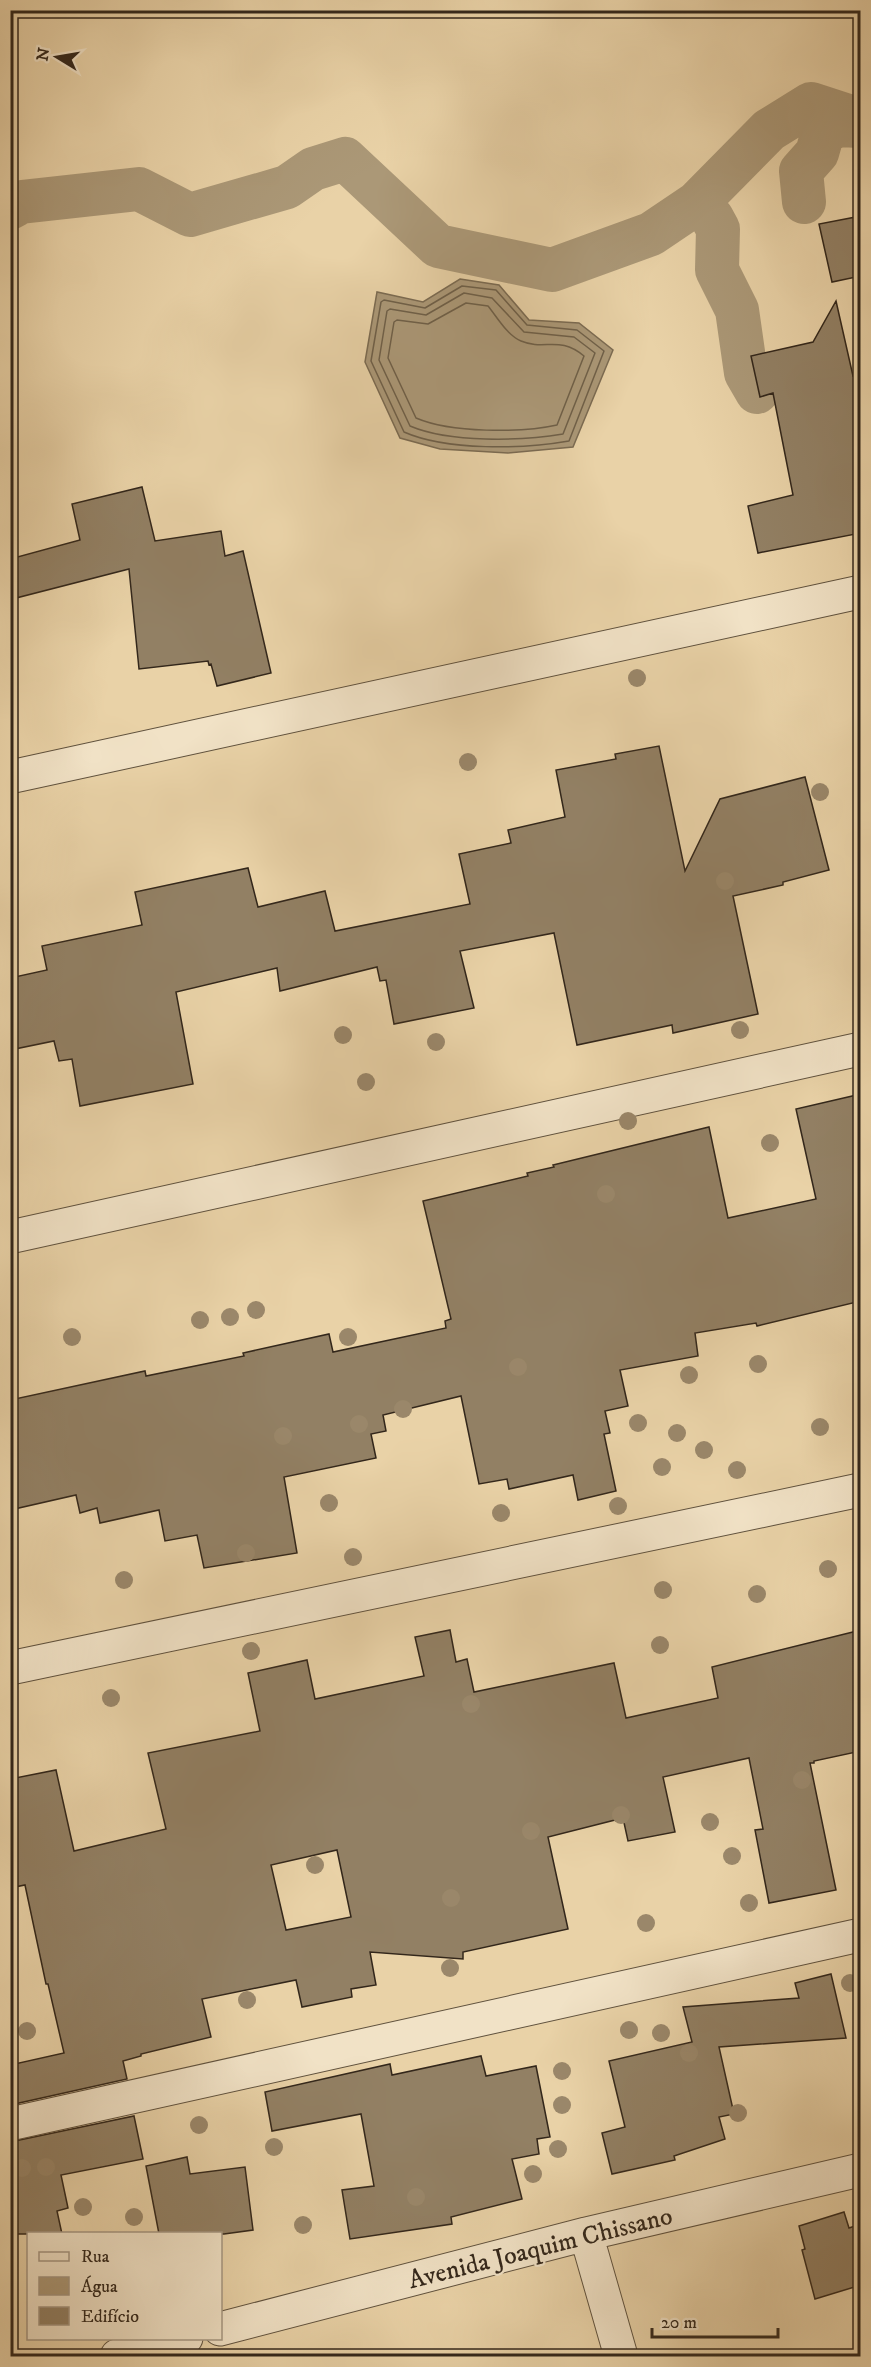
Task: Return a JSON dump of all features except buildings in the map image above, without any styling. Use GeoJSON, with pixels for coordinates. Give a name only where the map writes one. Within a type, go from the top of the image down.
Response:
{"type":"FeatureCollection","features":[{"type":"Feature","properties":{"kind":"street"},"geometry":{"type":"LineString","coordinates":[[10,777],[861,592]]}},
{"type":"Feature","properties":{"kind":"street"},"geometry":{"type":"LineString","coordinates":[[10,1237],[861,1049]]}},
{"type":"Feature","properties":{"kind":"street"},"geometry":{"type":"LineString","coordinates":[[10,1668],[861,1490]]}},
{"type":"Feature","properties":{"kind":"street"},"geometry":{"type":"LineString","coordinates":[[10,2124],[861,1935]]}},
{"type":"Feature","properties":{"kind":"street","name":"Avenida Joaquim Chissano"},"geometry":{"type":"LineString","coordinates":[[222,2328],[586,2234],[861,2170]]}},
{"type":"Feature","properties":{"kind":"street"},"geometry":{"type":"LineString","coordinates":[[586,2234],[621,2356]]}},
{"type":"Feature","properties":{"kind":"street"},"geometry":{"type":"LineString","coordinates":[[117,2356],[178,2340]]}},
{"type":"Feature","properties":{"kind":"water"},"geometry":{"type":"Polygon","coordinates":[[[460,279],[499,285],[529,320],[579,323],[613,350],[573,447],[508,453],[440,449],[400,438],[365,362],[377,292],[423,302],[460,279]]]}},
{"type":"Feature","properties":{"kind":"waterway"},"geometry":{"type":"LineString","coordinates":[[10,208],[21,202],[139,189],[190,215],[287,187],[313,169],[345,159],[438,246],[552,270],[651,234],[697,203],[769,130],[811,104],[860,120]]}},
{"type":"Feature","properties":{"kind":"waterway"},"geometry":{"type":"LineString","coordinates":[[804,202],[801,171],[817,153],[823,132],[839,125],[860,126]]}},
{"type":"Feature","properties":{"kind":"waterway"},"geometry":{"type":"LineString","coordinates":[[697,203],[712,218],[718,229],[717,270],[737,310],[746,373],[757,392]]}}]}
